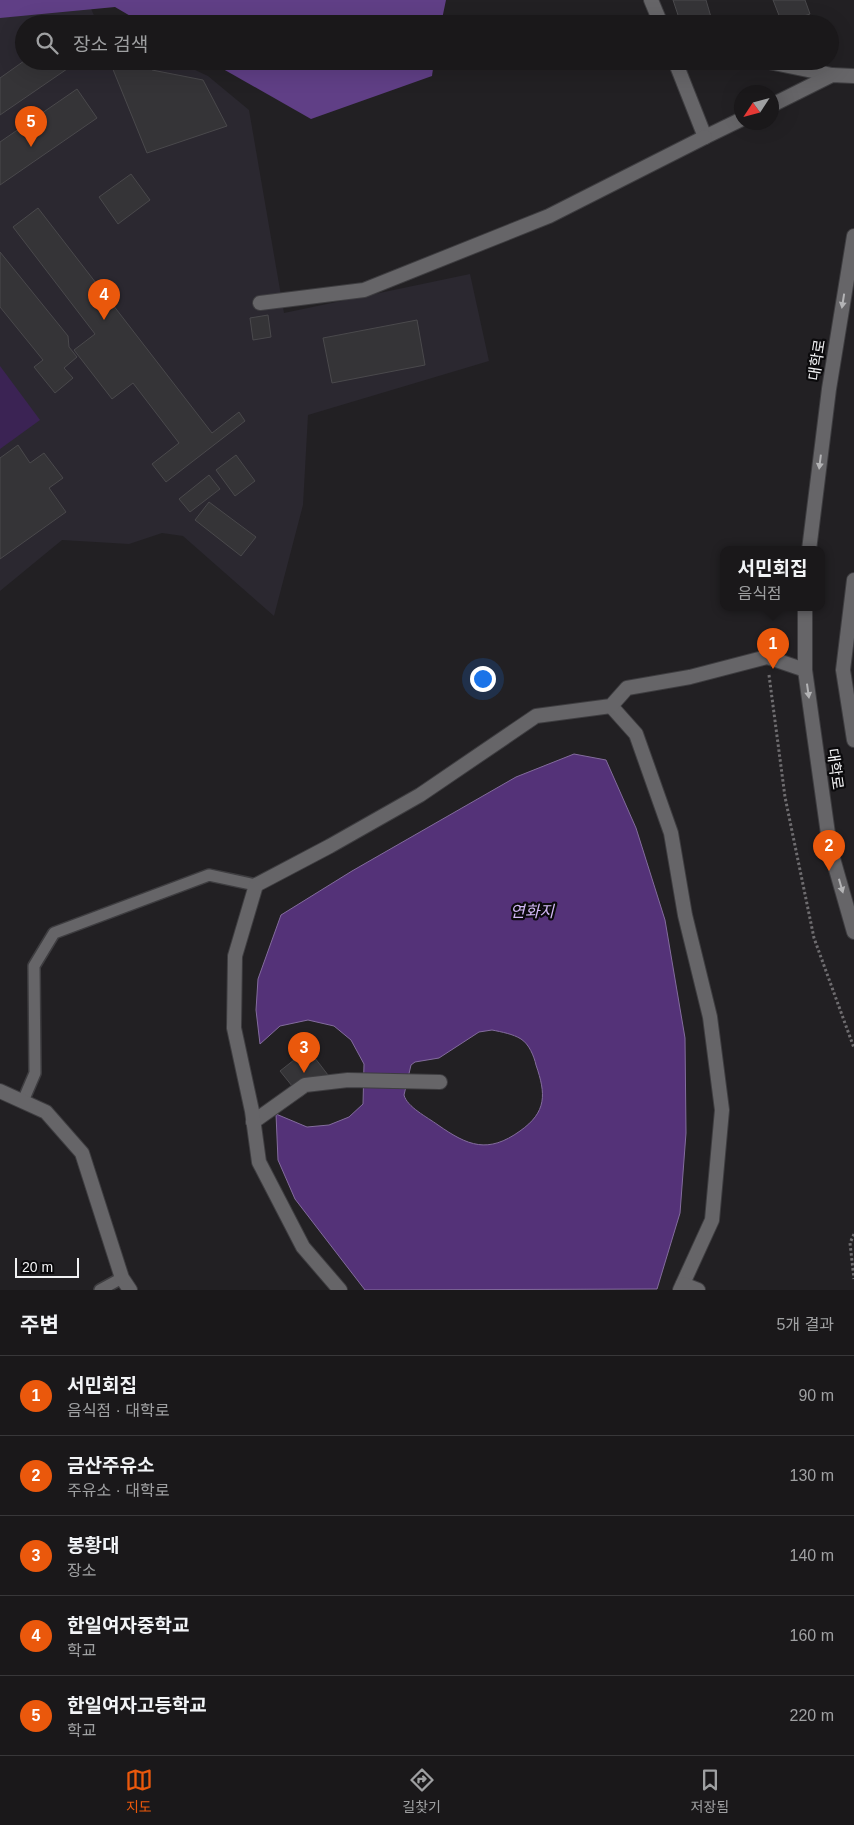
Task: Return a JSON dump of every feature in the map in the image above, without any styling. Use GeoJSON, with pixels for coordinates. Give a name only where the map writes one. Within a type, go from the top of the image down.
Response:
{"type":"FeatureCollection","features":[{"type":"Feature","properties":{"kind":"street"},"geometry":{"type":"LineString","coordinates":[[651,0],[657,15]]}},
{"type":"Feature","properties":{"kind":"street"},"geometry":{"type":"LineString","coordinates":[[679,70],[705,137]]}},
{"type":"Feature","properties":{"kind":"street"},"geometry":{"type":"LineString","coordinates":[[808,70],[832,75],[854,76]]}},
{"type":"Feature","properties":{"kind":"street"},"geometry":{"type":"LineString","coordinates":[[779,102],[832,75]]}},
{"type":"Feature","properties":{"kind":"street"},"geometry":{"type":"LineString","coordinates":[[260,303],[364,290],[549,216],[734,123]]}},
{"type":"Feature","properties":{"kind":"street","name":"대학로"},"geometry":{"type":"LineString","coordinates":[[810,546],[829,389],[854,236]]}},
{"type":"Feature","properties":{"kind":"street","name":"대학로"},"geometry":{"type":"LineString","coordinates":[[854,580],[843,670],[854,740]]}},
{"type":"Feature","properties":{"kind":"street","name":"대학로"},"geometry":{"type":"LineString","coordinates":[[805,611],[805,670],[830,848],[854,932]]}},
{"type":"Feature","properties":{"kind":"street"},"geometry":{"type":"LineString","coordinates":[[340,1290],[303,1247],[259,1162],[234,1028],[235,956],[256,885],[420,795],[536,716],[611,706],[627,688],[690,677],[767,657],[805,670]]}},
{"type":"Feature","properties":{"kind":"street"},"geometry":{"type":"LineString","coordinates":[[611,706],[636,734],[671,833],[685,915],[710,1017],[722,1110],[712,1220],[681,1287],[698,1290]]}},
{"type":"Feature","properties":{"kind":"street"},"geometry":{"type":"LineString","coordinates":[[253,1122],[305,1085],[348,1080],[440,1082]]}},
{"type":"Feature","properties":{"kind":"street"},"geometry":{"type":"LineString","coordinates":[[0,1091],[46,1112],[82,1153],[122,1278],[130,1290]]}},
{"type":"Feature","properties":{"kind":"lane"},"geometry":{"type":"LineString","coordinates":[[23,1101],[35,1073],[34,966],[54,933],[209,875],[256,885]]}},
{"type":"Feature","properties":{"kind":"lane"},"geometry":{"type":"LineString","coordinates":[[100,1290],[122,1278]]}},
{"type":"Feature","properties":{"kind":"path"},"geometry":{"type":"LineString","coordinates":[[767,657],[784,797],[814,938],[854,1048]]}},
{"type":"Feature","properties":{"kind":"path"},"geometry":{"type":"LineString","coordinates":[[854,1234],[850,1243],[854,1279]]}},
{"type":"Feature","properties":{"kind":"shaded area"},"geometry":{"type":"Polygon","coordinates":[[[0,0],[87,0],[94,15],[15,15],[15,70],[195,70],[208,76],[249,110],[284,313],[470,274],[489,361],[308,415],[303,505],[274,616],[183,536],[162,533],[129,544],[62,540],[0,591],[0,0]]]}},
{"type":"Feature","properties":{"kind":"shaded area"},"geometry":{"type":"Polygon","coordinates":[[[0,0],[446,0],[443,15],[129,15],[115,7],[15,15],[15,17],[0,18],[0,0]]]}},
{"type":"Feature","properties":{"kind":"shaded area"},"geometry":{"type":"Polygon","coordinates":[[[225,70],[433,70],[432,76],[311,119],[225,70]]]}},
{"type":"Feature","properties":{"kind":"shaded area"},"geometry":{"type":"Polygon","coordinates":[[[0,366],[40,420],[0,449],[0,366]]]}},
{"type":"Feature","properties":{"kind":"water","name":"연화지"},"geometry":{"type":"Polygon","coordinates":[[[574,754],[606,760],[636,828],[665,920],[685,1038],[686,1133],[680,1213],[657,1289],[365,1290],[295,1199],[278,1160],[276,1114],[307,1127],[329,1125],[349,1117],[363,1104],[364,1064],[351,1040],[334,1026],[308,1020],[280,1026],[260,1044],[256,1010],[258,979],[281,915],[352,871],[516,777],[574,754]],[[492,1030],[479,1032],[439,1058],[415,1062],[411,1065],[404,1095],[413,1108],[459,1138],[469,1142],[488,1145],[509,1138],[529,1124],[540,1109],[542,1102],[542,1085],[529,1047],[518,1037],[492,1030]]]}},
{"type":"Feature","properties":{"kind":"building"},"geometry":{"type":"Polygon","coordinates":[[[673,0],[706,0],[710,15],[678,15],[673,0]]]}},
{"type":"Feature","properties":{"kind":"building"},"geometry":{"type":"Polygon","coordinates":[[[773,0],[805,0],[810,14],[807,15],[779,15],[773,0]]]}},
{"type":"Feature","properties":{"kind":"building"},"geometry":{"type":"Polygon","coordinates":[[[15,67],[15,70],[66,70],[0,115],[0,78],[15,67]]]}},
{"type":"Feature","properties":{"kind":"building"},"geometry":{"type":"Polygon","coordinates":[[[113,70],[152,70],[203,80],[227,126],[147,153],[113,70]]]}},
{"type":"Feature","properties":{"kind":"building"},"geometry":{"type":"Polygon","coordinates":[[[77,89],[97,118],[0,185],[0,142],[77,89]]]}},
{"type":"Feature","properties":{"kind":"building"},"geometry":{"type":"Polygon","coordinates":[[[131,174],[150,200],[118,224],[99,197],[131,174]]]}},
{"type":"Feature","properties":{"kind":"building"},"geometry":{"type":"Polygon","coordinates":[[[38,208],[212,433],[239,412],[245,421],[166,482],[152,464],[179,443],[133,383],[112,399],[74,350],[95,334],[13,227],[38,208]]]}},
{"type":"Feature","properties":{"kind":"building"},"geometry":{"type":"Polygon","coordinates":[[[0,252],[68,336],[69,347],[77,357],[64,368],[73,378],[55,393],[34,367],[43,360],[0,307],[0,252]]]}},
{"type":"Feature","properties":{"kind":"building"},"geometry":{"type":"Polygon","coordinates":[[[268,315],[271,337],[253,340],[250,318],[268,315]]]}},
{"type":"Feature","properties":{"kind":"building"},"geometry":{"type":"Polygon","coordinates":[[[417,320],[425,365],[332,383],[323,338],[417,320]]]}},
{"type":"Feature","properties":{"kind":"building"},"geometry":{"type":"Polygon","coordinates":[[[18,445],[30,463],[44,453],[63,478],[49,488],[66,512],[0,559],[0,458],[18,445]]]}},
{"type":"Feature","properties":{"kind":"building"},"geometry":{"type":"Polygon","coordinates":[[[236,455],[255,481],[235,496],[216,470],[236,455]]]}},
{"type":"Feature","properties":{"kind":"building"},"geometry":{"type":"Polygon","coordinates":[[[209,475],[220,489],[190,512],[179,499],[209,475]]]}},
{"type":"Feature","properties":{"kind":"building"},"geometry":{"type":"Polygon","coordinates":[[[209,502],[256,537],[241,556],[195,520],[209,502]]]}},
{"type":"Feature","properties":{"kind":"building"},"geometry":{"type":"Polygon","coordinates":[[[308,1049],[328,1075],[301,1097],[280,1071],[308,1049]]]}},
{"type":"Feature","properties":{"kind":"place","name":"한일여자고등학교"},"geometry":{"type":"Point","coordinates":[31,147]}},
{"type":"Feature","properties":{"kind":"place","name":"한일여자중학교"},"geometry":{"type":"Point","coordinates":[104,320]}},
{"type":"Feature","properties":{"kind":"place","name":"서민회집"},"geometry":{"type":"Point","coordinates":[773,669]}},
{"type":"Feature","properties":{"kind":"place","name":"금산주유소"},"geometry":{"type":"Point","coordinates":[829,871]}},
{"type":"Feature","properties":{"kind":"place","name":"봉황대"},"geometry":{"type":"Point","coordinates":[304,1073]}}]}
